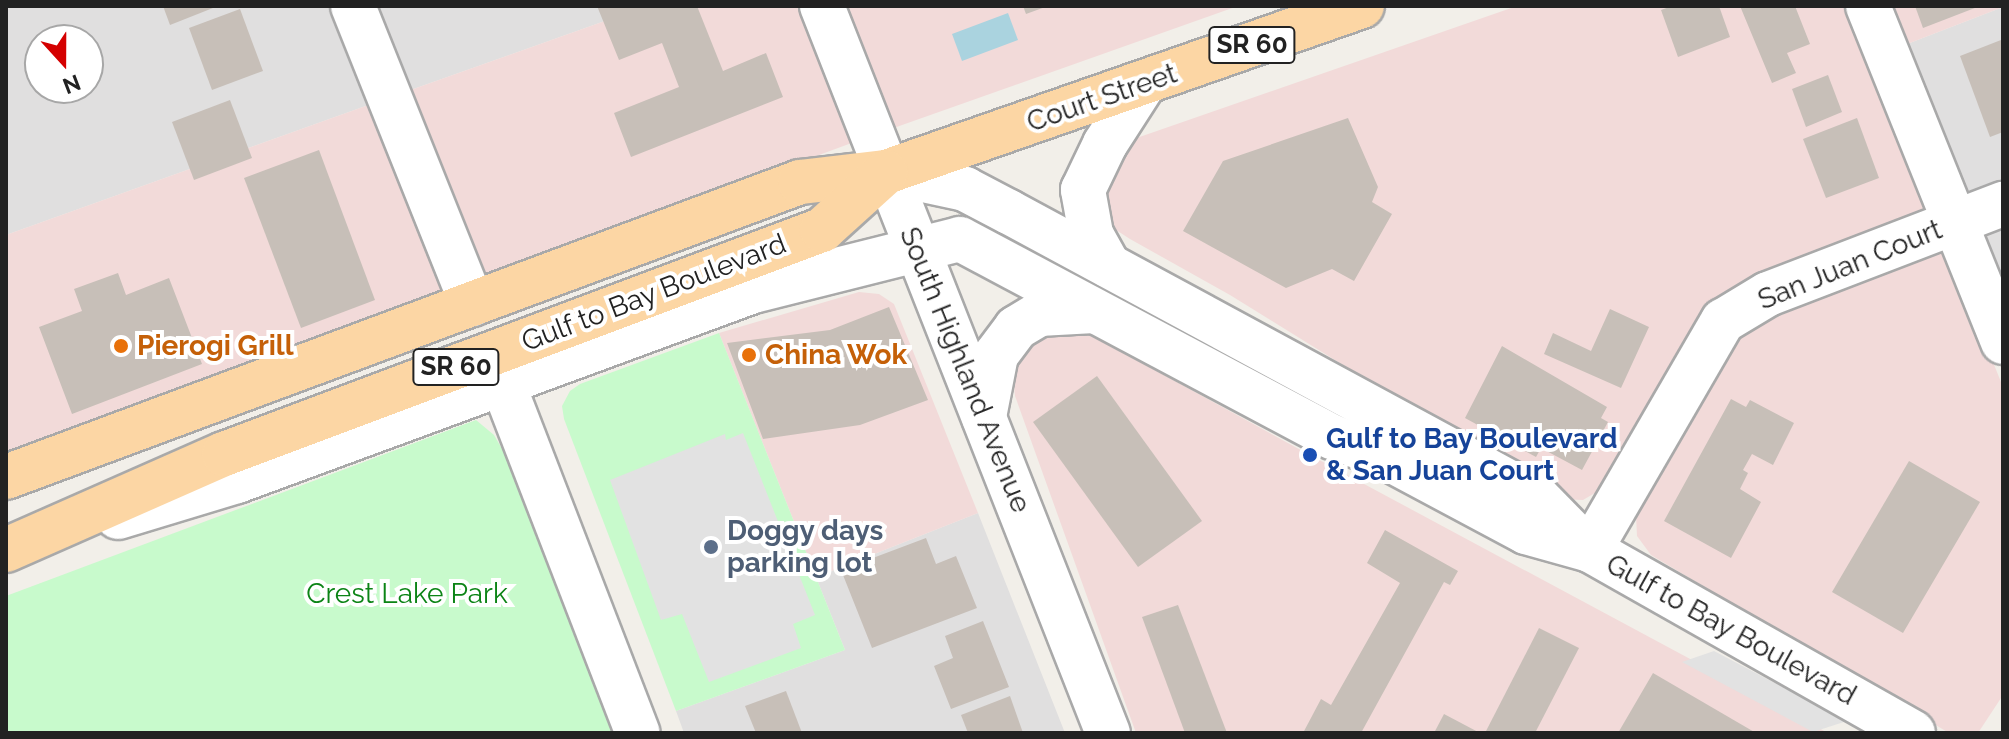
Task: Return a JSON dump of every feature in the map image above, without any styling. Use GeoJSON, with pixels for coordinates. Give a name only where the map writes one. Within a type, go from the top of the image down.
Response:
{"type":"FeatureCollection","features":[{"type":"Feature","properties":{"kind":"main road","name":"Court Street"},"geometry":{"type":"LineString","coordinates":[[886,172],[1143,85],[1362,6]]}},
{"type":"Feature","properties":{"kind":"main road","name":"Gulf to Bay Boulevard"},"geometry":{"type":"LineString","coordinates":[[6,477],[800,182],[886,172]]}},
{"type":"Feature","properties":{"kind":"main road","name":"Gulf to Bay Boulevard"},"geometry":{"type":"LineString","coordinates":[[11,548],[224,454],[822,230],[886,172]]}},
{"type":"Feature","properties":{"kind":"street"},"geometry":{"type":"LineString","coordinates":[[353,6],[472,304]]}},
{"type":"Feature","properties":{"kind":"street","name":"South Highland Avenue"},"geometry":{"type":"LineString","coordinates":[[822,6],[1108,733]]}},
{"type":"Feature","properties":{"kind":"street"},"geometry":{"type":"LineString","coordinates":[[1868,6],[2003,342]]}},
{"type":"Feature","properties":{"kind":"street"},"geometry":{"type":"LineString","coordinates":[[1108,265],[1091,234],[1083,190],[1105,144],[1143,85]]}},
{"type":"Feature","properties":{"kind":"street","name":"Gulf to Bay Boulevard"},"geometry":{"type":"LineString","coordinates":[[886,172],[965,189],[1108,265],[1538,498],[1590,550]]}},
{"type":"Feature","properties":{"kind":"street","name":"San Juan Court"},"geometry":{"type":"LineString","coordinates":[[1590,550],[1723,321],[1768,294],[2003,204]]}},
{"type":"Feature","properties":{"kind":"street","name":"Gulf to Bay Boulevard"},"geometry":{"type":"LineString","coordinates":[[11,548],[237,481],[753,291],[960,239],[1332,437],[1382,455],[1526,532],[1590,550],[1913,733]]}},
{"type":"Feature","properties":{"kind":"street"},"geometry":{"type":"LineString","coordinates":[[984,417],[996,355],[1016,328],[1039,314],[1094,311]]}},
{"type":"Feature","properties":{"kind":"street"},"geometry":{"type":"LineString","coordinates":[[503,384],[638,733]]}},
{"type":"Feature","properties":{"kind":"shaded area"},"geometry":{"type":"Polygon","coordinates":[[[6,6],[335,6],[374,103],[6,235],[6,6]]]}},
{"type":"Feature","properties":{"kind":"shaded area"},"geometry":{"type":"Polygon","coordinates":[[[371,6],[647,6],[405,92],[371,6]]]}},
{"type":"Feature","properties":{"kind":"shaded area"},"geometry":{"type":"Polygon","coordinates":[[[647,6],[804,6],[857,141],[480,280],[405,92],[647,6]]]}},
{"type":"Feature","properties":{"kind":"shaded area"},"geometry":{"type":"Polygon","coordinates":[[[840,6],[1238,6],[888,130],[840,6]]]}},
{"type":"Feature","properties":{"kind":"shaded area"},"geometry":{"type":"Polygon","coordinates":[[[1517,6],[1850,6],[1932,211],[1761,276],[1605,487],[1583,500],[1559,499],[1230,295],[1130,239],[1110,226],[1100,194],[1128,141],[1517,6]]]}},
{"type":"Feature","properties":{"kind":"shaded area"},"geometry":{"type":"Polygon","coordinates":[[[1886,6],[2003,6],[2003,7],[1902,46],[1886,6]]]}},
{"type":"Feature","properties":{"kind":"shaded area"},"geometry":{"type":"Polygon","coordinates":[[[2003,7],[2003,185],[1963,199],[1902,46],[2003,7]]]}},
{"type":"Feature","properties":{"kind":"shaded area"},"geometry":{"type":"Polygon","coordinates":[[[374,103],[449,291],[6,454],[6,235],[374,103]]]}},
{"type":"Feature","properties":{"kind":"shaded area"},"geometry":{"type":"Polygon","coordinates":[[[2003,224],[2003,298],[1977,234],[2003,224]]]}},
{"type":"Feature","properties":{"kind":"shaded area"},"geometry":{"type":"Polygon","coordinates":[[[1946,245],[2003,387],[2003,695],[1978,733],[1949,733],[1651,555],[1637,536],[1636,515],[1727,348],[1744,331],[1946,245]]]}},
{"type":"Feature","properties":{"kind":"shaded area"},"geometry":{"type":"Polygon","coordinates":[[[859,292],[879,294],[894,304],[978,513],[816,577],[719,333],[859,292]]]}},
{"type":"Feature","properties":{"kind":"shaded area"},"geometry":{"type":"Polygon","coordinates":[[[1082,330],[1828,733],[1136,733],[1015,396],[1012,363],[1026,343],[1045,331],[1082,330]]]}},
{"type":"Feature","properties":{"kind":"shaded area","name":"Doggy days parking lot"},"geometry":{"type":"Polygon","coordinates":[[[743,433],[815,615],[793,624],[801,648],[709,682],[682,614],[661,620],[610,480],[725,434],[726,440],[743,433]]]}},
{"type":"Feature","properties":{"kind":"shaded area"},"geometry":{"type":"Polygon","coordinates":[[[978,513],[1065,733],[684,733],[676,711],[845,650],[816,577],[978,513]]]}},
{"type":"Feature","properties":{"kind":"shaded area"},"geometry":{"type":"Polygon","coordinates":[[[1714,651],[1847,721],[1813,732],[1682,662],[1714,651]]]}},
{"type":"Feature","properties":{"kind":"green space"},"geometry":{"type":"Polygon","coordinates":[[[719,333],[845,650],[676,711],[564,419],[562,406],[570,391],[580,384],[719,333]]]}},
{"type":"Feature","properties":{"kind":"green space","name":"Crest Lake Park"},"geometry":{"type":"Polygon","coordinates":[[[476,420],[494,435],[505,454],[615,733],[6,733],[6,596],[476,420]]]}},
{"type":"Feature","properties":{"kind":"water"},"geometry":{"type":"Polygon","coordinates":[[[1008,13],[1018,40],[962,61],[952,34],[1008,13]]]}},
{"type":"Feature","properties":{"kind":"building"},"geometry":{"type":"Polygon","coordinates":[[[163,6],[218,6],[170,25],[163,6]]]}},
{"type":"Feature","properties":{"kind":"building"},"geometry":{"type":"Polygon","coordinates":[[[597,6],[697,6],[723,71],[766,53],[783,97],[631,157],[614,113],[679,87],[662,43],[619,60],[597,6]]]}},
{"type":"Feature","properties":{"kind":"building"},"geometry":{"type":"Polygon","coordinates":[[[1023,6],[1048,6],[1026,14],[1023,6]]]}},
{"type":"Feature","properties":{"kind":"building"},"geometry":{"type":"Polygon","coordinates":[[[1672,6],[1719,6],[1730,37],[1678,57],[1661,10],[1672,6]]]}},
{"type":"Feature","properties":{"kind":"building"},"geometry":{"type":"Polygon","coordinates":[[[1740,6],[1795,6],[1810,44],[1787,53],[1796,73],[1772,83],[1740,6]]]}},
{"type":"Feature","properties":{"kind":"building"},"geometry":{"type":"Polygon","coordinates":[[[1915,6],[1980,6],[1923,28],[1915,6]]]}},
{"type":"Feature","properties":{"kind":"building"},"geometry":{"type":"Polygon","coordinates":[[[240,9],[263,71],[212,90],[189,28],[240,9]]]}},
{"type":"Feature","properties":{"kind":"building"},"geometry":{"type":"Polygon","coordinates":[[[2001,40],[2003,132],[1990,137],[1960,56],[2001,40]]]}},
{"type":"Feature","properties":{"kind":"building"},"geometry":{"type":"Polygon","coordinates":[[[1828,75],[1842,112],[1806,127],[1792,89],[1828,75]]]}},
{"type":"Feature","properties":{"kind":"building"},"geometry":{"type":"Polygon","coordinates":[[[230,100],[252,158],[194,180],[172,122],[230,100]]]}},
{"type":"Feature","properties":{"kind":"building"},"geometry":{"type":"Polygon","coordinates":[[[1348,118],[1378,187],[1372,202],[1392,214],[1354,281],[1332,269],[1286,288],[1183,231],[1223,161],[1348,118]]]}},
{"type":"Feature","properties":{"kind":"building"},"geometry":{"type":"Polygon","coordinates":[[[1857,118],[1879,178],[1826,198],[1803,139],[1857,118]]]}},
{"type":"Feature","properties":{"kind":"building"},"geometry":{"type":"Polygon","coordinates":[[[319,150],[375,300],[301,328],[244,178],[319,150]]]}},
{"type":"Feature","properties":{"kind":"building","name":"Pierogi Grill"},"geometry":{"type":"Polygon","coordinates":[[[118,273],[126,295],[169,278],[202,364],[72,414],[39,327],[82,311],[74,289],[118,273]]]}},
{"type":"Feature","properties":{"kind":"building"},"geometry":{"type":"Polygon","coordinates":[[[889,307],[928,400],[860,425],[763,439],[727,343],[830,330],[889,307]]]}},
{"type":"Feature","properties":{"kind":"building"},"geometry":{"type":"Polygon","coordinates":[[[1610,309],[1649,327],[1621,388],[1544,354],[1553,333],[1591,351],[1610,309]]]}},
{"type":"Feature","properties":{"kind":"building"},"geometry":{"type":"Polygon","coordinates":[[[1502,346],[1607,407],[1601,418],[1608,422],[1582,470],[1541,448],[1536,457],[1465,418],[1502,346]]]}},
{"type":"Feature","properties":{"kind":"building"},"geometry":{"type":"Polygon","coordinates":[[[1097,376],[1202,521],[1138,567],[1033,422],[1097,376]]]}},
{"type":"Feature","properties":{"kind":"building"},"geometry":{"type":"Polygon","coordinates":[[[1731,399],[1746,407],[1750,400],[1794,423],[1773,465],[1752,454],[1743,470],[1748,473],[1740,489],[1761,502],[1731,558],[1664,521],[1731,399]]]}},
{"type":"Feature","properties":{"kind":"building"},"geometry":{"type":"Polygon","coordinates":[[[1909,461],[1980,502],[1903,633],[1832,592],[1909,461]]]}},
{"type":"Feature","properties":{"kind":"building"},"geometry":{"type":"Polygon","coordinates":[[[1385,530],[1458,571],[1450,585],[1444,582],[1361,733],[1303,733],[1321,699],[1331,705],[1400,583],[1367,563],[1385,530]]]}},
{"type":"Feature","properties":{"kind":"building"},"geometry":{"type":"Polygon","coordinates":[[[926,538],[936,564],[956,556],[977,608],[872,648],[841,570],[926,538]]]}},
{"type":"Feature","properties":{"kind":"building"},"geometry":{"type":"Polygon","coordinates":[[[1178,605],[1227,733],[1185,733],[1142,617],[1178,605]]]}},
{"type":"Feature","properties":{"kind":"building"},"geometry":{"type":"Polygon","coordinates":[[[983,621],[1009,687],[951,709],[934,666],[953,658],[945,636],[983,621]]]}},
{"type":"Feature","properties":{"kind":"building"},"geometry":{"type":"Polygon","coordinates":[[[1539,628],[1579,648],[1535,733],[1485,733],[1539,628]]]}},
{"type":"Feature","properties":{"kind":"building"},"geometry":{"type":"Polygon","coordinates":[[[1653,673],[1756,733],[1618,733],[1653,673]]]}},
{"type":"Feature","properties":{"kind":"building"},"geometry":{"type":"Polygon","coordinates":[[[786,691],[802,733],[756,733],[745,706],[786,691]]]}},
{"type":"Feature","properties":{"kind":"building"},"geometry":{"type":"Polygon","coordinates":[[[1010,696],[1023,733],[968,733],[961,715],[1010,696]]]}},
{"type":"Feature","properties":{"kind":"building"},"geometry":{"type":"Polygon","coordinates":[[[1444,714],[1480,733],[1434,733],[1444,714]]]}},
{"type":"Feature","properties":{"kind":"place","name":"Pierogi Grill"},"geometry":{"type":"Point","coordinates":[121,346]}},
{"type":"Feature","properties":{"kind":"place","name":"China Wok"},"geometry":{"type":"Point","coordinates":[749,355]}},
{"type":"Feature","properties":{"kind":"place","name":"Gulf to Bay Boulevard & San Juan Court"},"geometry":{"type":"Point","coordinates":[1310,455]}},
{"type":"Feature","properties":{"kind":"place","name":"Doggy days parking lot"},"geometry":{"type":"Point","coordinates":[711,547]}}]}
